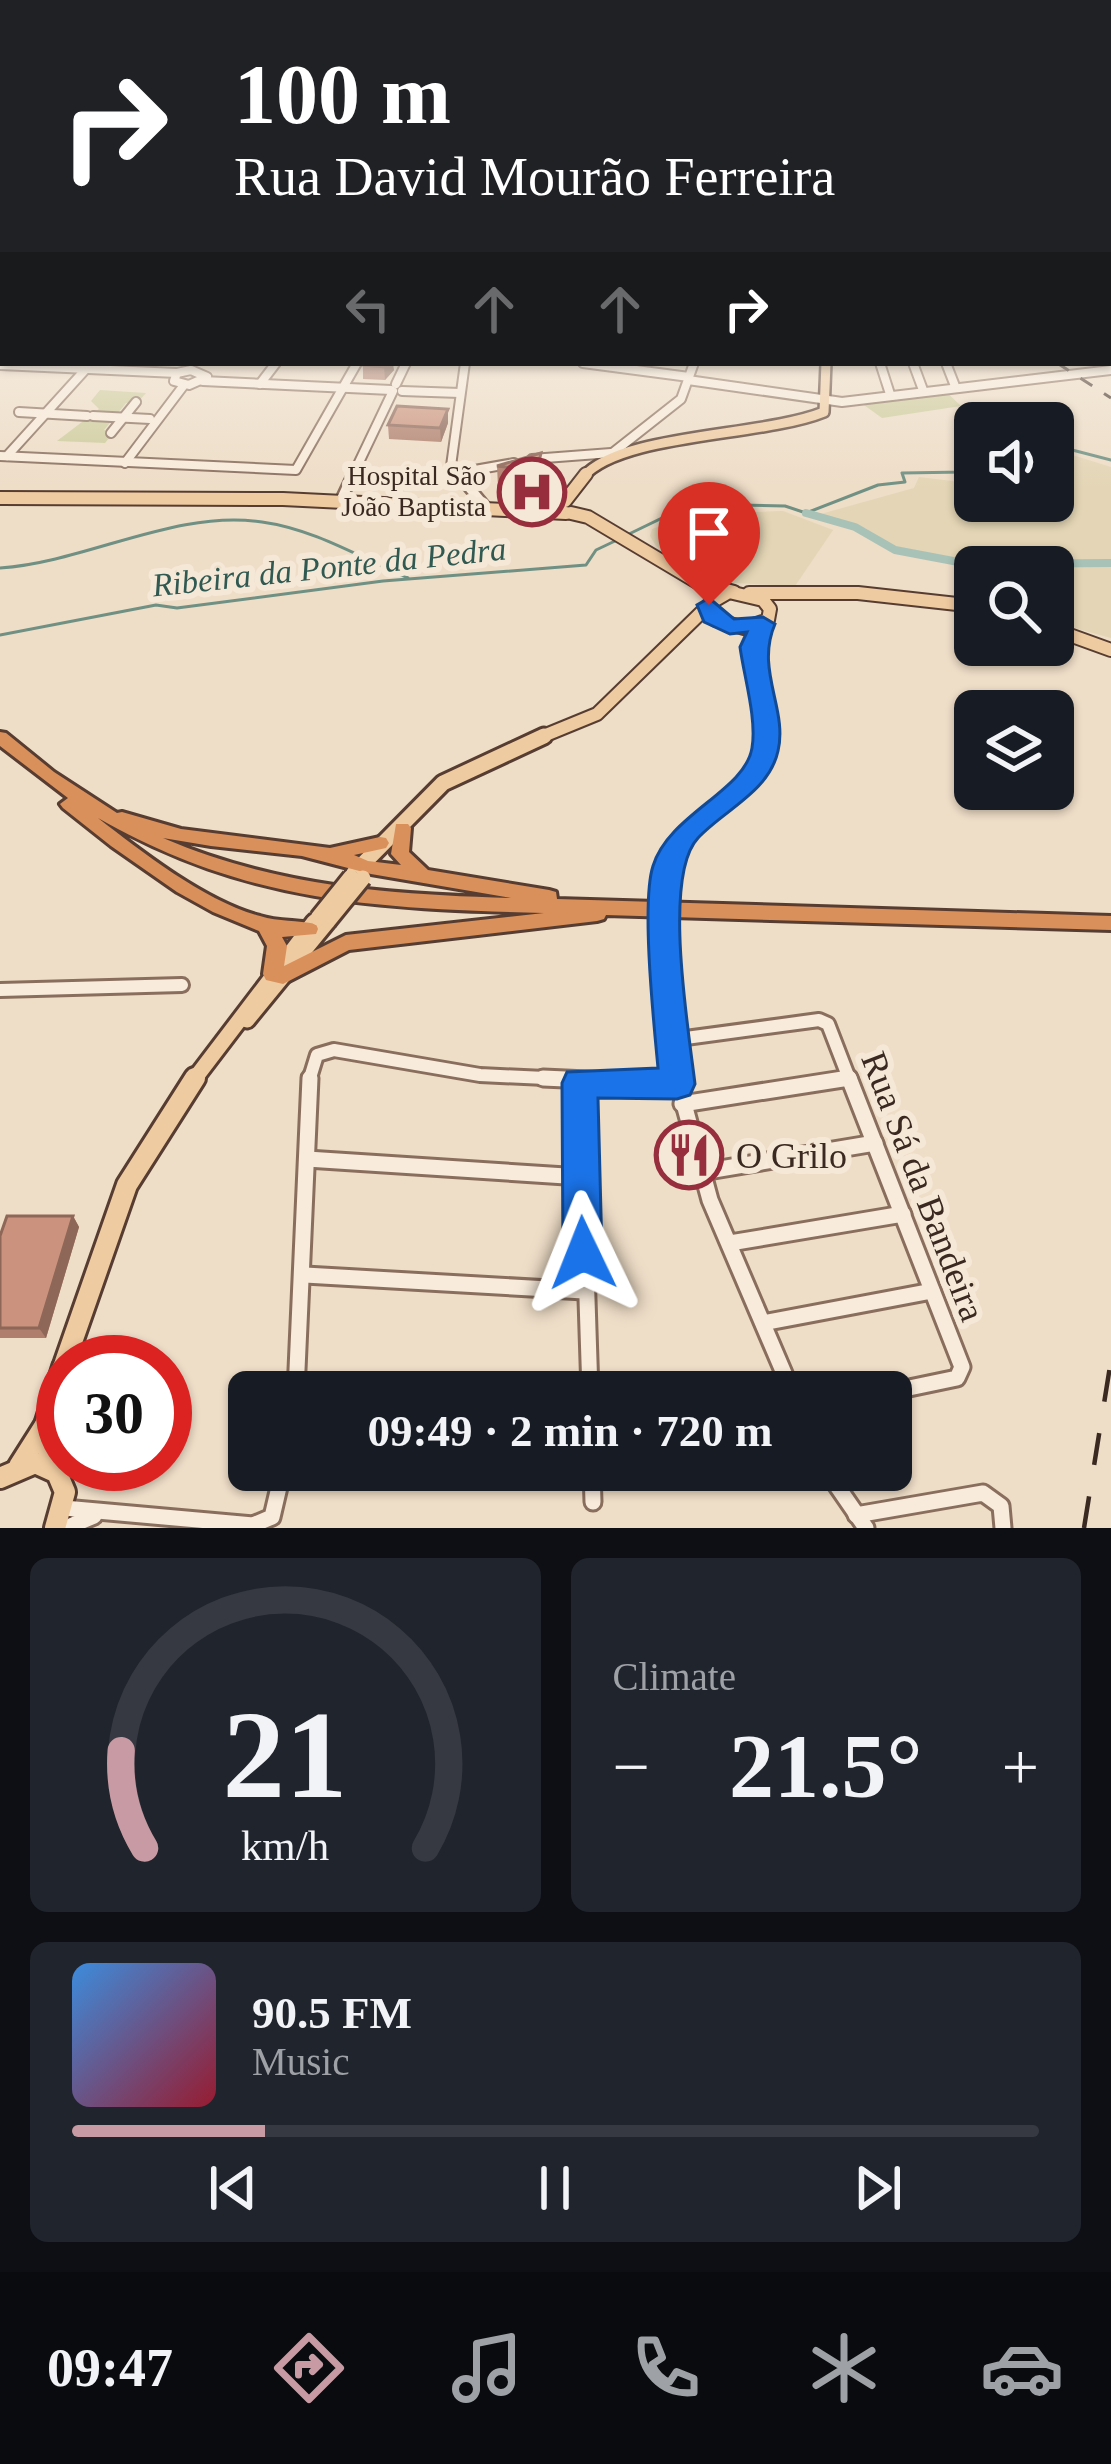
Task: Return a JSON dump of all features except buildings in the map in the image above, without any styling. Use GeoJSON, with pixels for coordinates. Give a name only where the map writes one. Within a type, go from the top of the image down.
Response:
{"type":"FeatureCollection","features":[{"type":"Feature","properties":{"kind":"highway"},"geometry":{"type":"LineString","coordinates":[[0,737],[36,769],[44,783],[176,862],[277,892],[407,908],[1111,922]]}},
{"type":"Feature","properties":{"kind":"highway"},"geometry":{"type":"LineString","coordinates":[[74,802],[167,833],[330,854],[380,843]]}},
{"type":"Feature","properties":{"kind":"highway"},"geometry":{"type":"LineString","coordinates":[[74,802],[168,879],[264,923],[292,932],[319,925],[346,943]]}},
{"type":"Feature","properties":{"kind":"highway"},"geometry":{"type":"LineString","coordinates":[[402,829],[400,854],[421,873]]}},
{"type":"Feature","properties":{"kind":"highway"},"geometry":{"type":"LineString","coordinates":[[330,854],[362,872],[421,873],[604,909]]}},
{"type":"Feature","properties":{"kind":"highway"},"geometry":{"type":"LineString","coordinates":[[264,923],[278,946],[278,975],[346,943],[604,909]]}},
{"type":"Feature","properties":{"kind":"main road"},"geometry":{"type":"LineString","coordinates":[[571,507],[579,486],[610,455],[756,436],[825,406],[826,366]]}},
{"type":"Feature","properties":{"kind":"main road"},"geometry":{"type":"LineString","coordinates":[[0,498],[349,500],[526,512],[571,507],[697,583],[765,601],[767,618]]}},
{"type":"Feature","properties":{"kind":"main road"},"geometry":{"type":"LineString","coordinates":[[697,583],[710,604],[710,615],[726,626]]}},
{"type":"Feature","properties":{"kind":"main road"},"geometry":{"type":"LineString","coordinates":[[362,872],[380,843],[424,797],[454,777],[590,718],[710,604],[741,592],[872,594],[954,604]]}},
{"type":"Feature","properties":{"kind":"main road"},"geometry":{"type":"LineString","coordinates":[[686,631],[767,618],[784,598],[802,593]]}},
{"type":"Feature","properties":{"kind":"main road"},"geometry":{"type":"LineString","coordinates":[[1074,637],[1111,650]]}},
{"type":"Feature","properties":{"kind":"main road"},"geometry":{"type":"LineString","coordinates":[[74,1335],[127,1185],[178,1102],[362,872],[454,777]]}},
{"type":"Feature","properties":{"kind":"main road"},"geometry":{"type":"LineString","coordinates":[[10,1472],[36,1437]]}},
{"type":"Feature","properties":{"kind":"main road"},"geometry":{"type":"LineString","coordinates":[[62,1521],[63,1491]]}},
{"type":"Feature","properties":{"kind":"street"},"geometry":{"type":"LineString","coordinates":[[0,367],[175,376],[198,366],[205,378]]}},
{"type":"Feature","properties":{"kind":"street"},"geometry":{"type":"LineString","coordinates":[[261,383],[274,366]]}},
{"type":"Feature","properties":{"kind":"street"},"geometry":{"type":"LineString","coordinates":[[4,456],[296,470],[355,366]]}},
{"type":"Feature","properties":{"kind":"street"},"geometry":{"type":"LineString","coordinates":[[349,500],[408,366]]}},
{"type":"Feature","properties":{"kind":"street"},"geometry":{"type":"LineString","coordinates":[[465,366],[451,466],[488,510]]}},
{"type":"Feature","properties":{"kind":"street"},"geometry":{"type":"LineString","coordinates":[[572,377],[580,366]]}},
{"type":"Feature","properties":{"kind":"street"},"geometry":{"type":"LineString","coordinates":[[393,485],[548,456],[610,455],[681,399],[693,366]]}},
{"type":"Feature","properties":{"kind":"street"},"geometry":{"type":"LineString","coordinates":[[881,366],[890,394]]}},
{"type":"Feature","properties":{"kind":"street"},"geometry":{"type":"LineString","coordinates":[[914,366],[923,390]]}},
{"type":"Feature","properties":{"kind":"street"},"geometry":{"type":"LineString","coordinates":[[947,366],[955,386]]}},
{"type":"Feature","properties":{"kind":"street"},"geometry":{"type":"LineString","coordinates":[[648,367],[825,406],[890,394],[1109,370]]}},
{"type":"Feature","properties":{"kind":"street"},"geometry":{"type":"LineString","coordinates":[[4,456],[86,369]]}},
{"type":"Feature","properties":{"kind":"street"},"geometry":{"type":"LineString","coordinates":[[175,376],[184,385]]}},
{"type":"Feature","properties":{"kind":"street"},"geometry":{"type":"LineString","coordinates":[[125,463],[184,385],[205,378],[461,392]]}},
{"type":"Feature","properties":{"kind":"street"},"geometry":{"type":"LineString","coordinates":[[111,433],[107,432],[136,402]]}},
{"type":"Feature","properties":{"kind":"street"},"geometry":{"type":"LineString","coordinates":[[19,412],[150,419]]}},
{"type":"Feature","properties":{"kind":"street"},"geometry":{"type":"LineString","coordinates":[[625,442],[636,451]]}},
{"type":"Feature","properties":{"kind":"street"},"geometry":{"type":"LineString","coordinates":[[753,653],[767,618]]}},
{"type":"Feature","properties":{"kind":"street"},"geometry":{"type":"LineString","coordinates":[[726,626],[745,637],[753,653],[765,729],[763,759],[742,786],[683,835],[670,857],[665,882],[671,1040],[677,1084],[702,1172],[783,1371]]}},
{"type":"Feature","properties":{"kind":"street"},"geometry":{"type":"LineString","coordinates":[[0,990],[182,985]]}},
{"type":"Feature","properties":{"kind":"street","name":"Rua Sá da Bandeira"},"geometry":{"type":"LineString","coordinates":[[671,1040],[819,1020],[828,1024],[962,1367],[957,1378],[912,1387]]}},
{"type":"Feature","properties":{"kind":"street"},"geometry":{"type":"LineString","coordinates":[[298,1371],[305,1275],[309,1081],[317,1055],[334,1050],[480,1075],[677,1084]]}},
{"type":"Feature","properties":{"kind":"street"},"geometry":{"type":"LineString","coordinates":[[682,1104],[850,1078]]}},
{"type":"Feature","properties":{"kind":"street"},"geometry":{"type":"LineString","coordinates":[[580,1083],[589,1371]]}},
{"type":"Feature","properties":{"kind":"street"},"geometry":{"type":"LineString","coordinates":[[702,1172],[875,1143]]}},
{"type":"Feature","properties":{"kind":"street"},"geometry":{"type":"LineString","coordinates":[[307,1159],[581,1177]]}},
{"type":"Feature","properties":{"kind":"street"},"geometry":{"type":"LineString","coordinates":[[730,1243],[903,1214]]}},
{"type":"Feature","properties":{"kind":"street"},"geometry":{"type":"LineString","coordinates":[[305,1275],[584,1292]]}},
{"type":"Feature","properties":{"kind":"street"},"geometry":{"type":"LineString","coordinates":[[763,1323],[932,1291]]}},
{"type":"Feature","properties":{"kind":"street"},"geometry":{"type":"LineString","coordinates":[[62,1521],[97,1515],[253,1525],[272,1517],[278,1491]]}},
{"type":"Feature","properties":{"kind":"street"},"geometry":{"type":"LineString","coordinates":[[593,1491],[593,1502]]}},
{"type":"Feature","properties":{"kind":"street"},"geometry":{"type":"LineString","coordinates":[[840,1491],[861,1522],[983,1493],[1000,1502],[1006,1515],[1003,1528]]}},
{"type":"Feature","properties":{"kind":"shaded area"},"geometry":{"type":"Polygon","coordinates":[[[1074,456],[1111,467],[1111,638],[1074,628],[1074,546],[954,546],[954,562],[900,550],[865,528],[821,514],[914,488],[919,477],[954,481],[954,522],[1074,522],[1074,456]]]}},
{"type":"Feature","properties":{"kind":"shaded area"},"geometry":{"type":"Polygon","coordinates":[[[783,511],[833,530],[795,586],[714,582],[656,546],[650,536],[652,529],[696,514],[783,511]]]}},
{"type":"Feature","properties":{"kind":"green space"},"geometry":{"type":"Polygon","coordinates":[[[942,388],[957,402],[954,407],[882,418],[857,400],[942,388]]]}},
{"type":"Feature","properties":{"kind":"green space"},"geometry":{"type":"Polygon","coordinates":[[[100,390],[146,393],[138,402],[126,403],[104,430],[113,433],[105,443],[57,441],[99,409],[91,401],[100,390]]]}},
{"type":"Feature","properties":{"kind":"waterway","name":"Ribeira da Ponte da Pedra"},"geometry":{"type":"LineString","coordinates":[[1074,450],[1111,460]]}},
{"type":"Feature","properties":{"kind":"waterway","name":"Ribeira da Ponte da Pedra"},"geometry":{"type":"LineString","coordinates":[[629,534],[691,504],[785,506],[806,513],[878,485],[905,482],[902,473],[954,472]]}},
{"type":"Feature","properties":{"kind":"waterway"},"geometry":{"type":"LineString","coordinates":[[806,513],[855,527],[895,550],[954,561]]}},
{"type":"Feature","properties":{"kind":"waterway"},"geometry":{"type":"LineString","coordinates":[[0,568],[33,564],[164,529],[229,520],[300,531],[408,578]]}},
{"type":"Feature","properties":{"kind":"waterway","name":"Ribeira da Ponte da Pedra"},"geometry":{"type":"LineString","coordinates":[[0,635],[156,605],[177,608],[383,581],[586,565],[596,550],[615,541]]}},
{"type":"Feature","properties":{"kind":"waterway"},"geometry":{"type":"LineString","coordinates":[[1074,563],[1111,563]]}},
{"type":"Feature","properties":{"kind":"railway"},"geometry":{"type":"LineString","coordinates":[[1062,366],[1111,398]]}},
{"type":"Feature","properties":{"kind":"railway"},"geometry":{"type":"LineString","coordinates":[[1084,1528],[1111,1360]]}},
{"type":"Feature","properties":{"kind":"place","name":"Hospital São João Baptista"},"geometry":{"type":"Point","coordinates":[532,492]}},
{"type":"Feature","properties":{"kind":"place","name":"O Grilo"},"geometry":{"type":"Point","coordinates":[689,1155]}},
{"type":"Feature","properties":{"kind":"route"},"geometry":{"type":"LineString","coordinates":[[583,1253],[580,1083],[677,1084],[668,1003],[667,868],[683,835],[752,777],[766,748],[753,647],[763,624],[730,627],[712,616],[709,605]]}}]}
